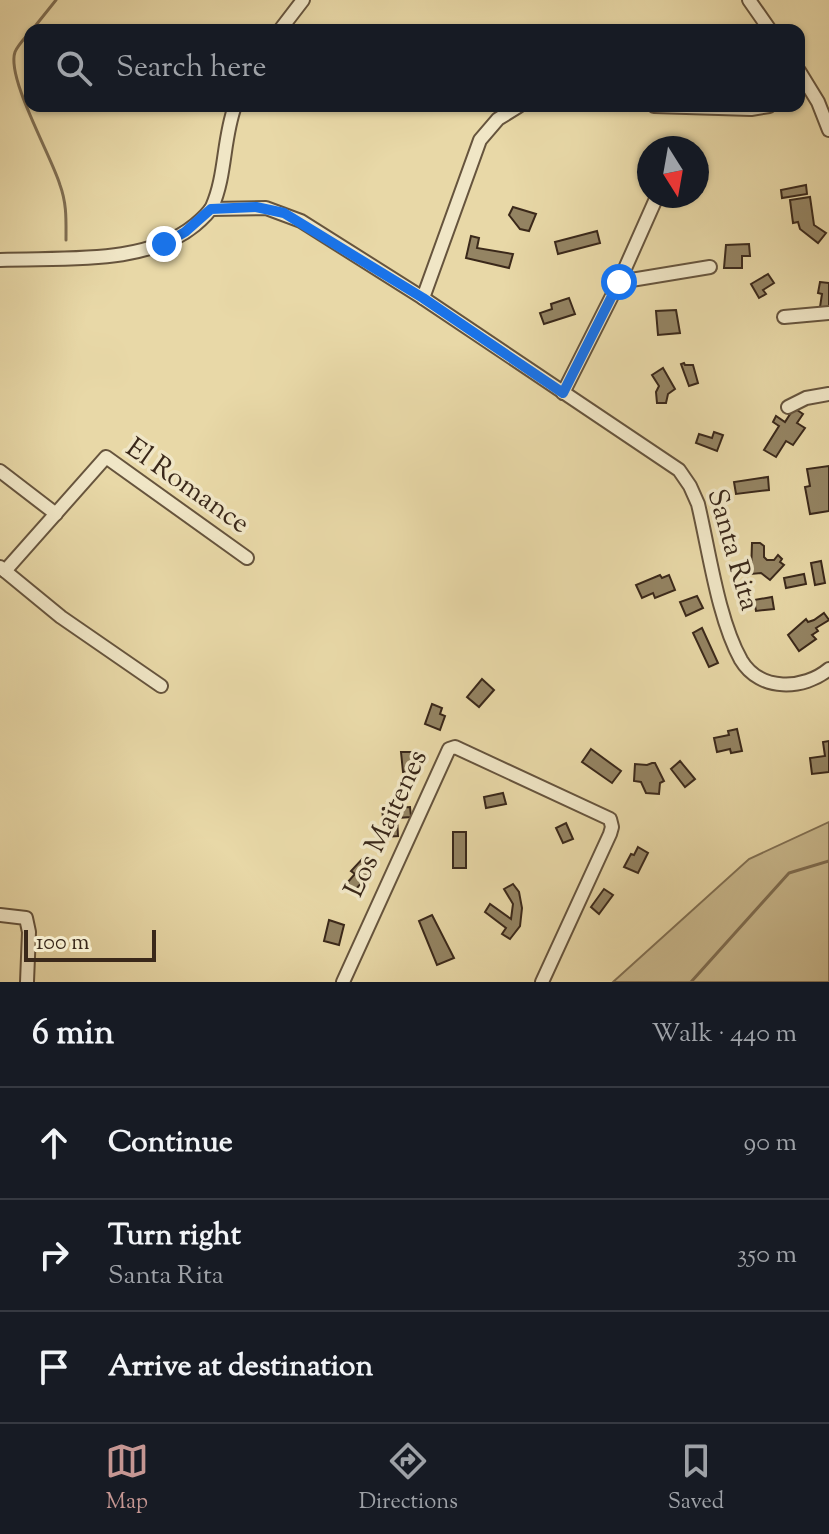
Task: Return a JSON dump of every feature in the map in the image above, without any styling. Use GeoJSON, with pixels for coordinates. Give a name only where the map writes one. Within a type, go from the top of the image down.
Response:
{"type":"FeatureCollection","features":[{"type":"Feature","properties":{"kind":"street"},"geometry":{"type":"LineString","coordinates":[[285,24],[303,0]]}},
{"type":"Feature","properties":{"kind":"street"},"geometry":{"type":"LineString","coordinates":[[749,0],[766,24]]}},
{"type":"Feature","properties":{"kind":"street"},"geometry":{"type":"LineString","coordinates":[[805,84],[818,102],[829,130]]}},
{"type":"Feature","properties":{"kind":"street"},"geometry":{"type":"LineString","coordinates":[[0,260],[139,252],[175,238],[211,209],[233,112]]}},
{"type":"Feature","properties":{"kind":"street"},"geometry":{"type":"LineString","coordinates":[[423,298],[480,140],[498,119],[509,112]]}},
{"type":"Feature","properties":{"kind":"street","name":"Santa Rita"},"geometry":{"type":"LineString","coordinates":[[211,209],[256,207],[284,213],[423,298],[679,470],[698,504],[725,618],[741,660],[767,681],[784,685],[808,682],[829,669]]}},
{"type":"Feature","properties":{"kind":"street"},"geometry":{"type":"LineString","coordinates":[[563,393],[619,282],[652,208]]}},
{"type":"Feature","properties":{"kind":"street"},"geometry":{"type":"LineString","coordinates":[[619,282],[710,267]]}},
{"type":"Feature","properties":{"kind":"street"},"geometry":{"type":"LineString","coordinates":[[784,317],[829,313]]}},
{"type":"Feature","properties":{"kind":"street"},"geometry":{"type":"LineString","coordinates":[[788,407],[806,398],[829,394]]}},
{"type":"Feature","properties":{"kind":"street","name":"El Romance"},"geometry":{"type":"LineString","coordinates":[[161,686],[61,617],[2,569],[106,457],[247,558]]}},
{"type":"Feature","properties":{"kind":"street"},"geometry":{"type":"LineString","coordinates":[[0,471],[56,514]]}},
{"type":"Feature","properties":{"kind":"street","name":"Los Maitenes"},"geometry":{"type":"LineString","coordinates":[[343,982],[444,759],[449,749],[455,747],[610,819],[610,834],[542,982]]}},
{"type":"Feature","properties":{"kind":"street"},"geometry":{"type":"LineString","coordinates":[[0,915],[26,918],[29,932],[27,982]]}},
{"type":"Feature","properties":{"kind":"shaded area"},"geometry":{"type":"Polygon","coordinates":[[[829,822],[829,982],[613,982],[749,859],[829,822]]]}},
{"type":"Feature","properties":{"kind":"building"},"geometry":{"type":"Polygon","coordinates":[[[806,185],[807,194],[782,198],[781,190],[806,185]]]}},
{"type":"Feature","properties":{"kind":"building"},"geometry":{"type":"Polygon","coordinates":[[[810,197],[814,225],[826,233],[818,243],[800,229],[798,222],[793,223],[790,200],[810,197]]]}},
{"type":"Feature","properties":{"kind":"building"},"geometry":{"type":"Polygon","coordinates":[[[513,207],[536,214],[529,231],[520,229],[509,215],[513,207]]]}},
{"type":"Feature","properties":{"kind":"building"},"geometry":{"type":"Polygon","coordinates":[[[597,231],[600,243],[558,254],[555,242],[597,231]]]}},
{"type":"Feature","properties":{"kind":"building"},"geometry":{"type":"Polygon","coordinates":[[[471,236],[479,238],[477,248],[513,254],[509,268],[466,258],[471,236]]]}},
{"type":"Feature","properties":{"kind":"building"},"geometry":{"type":"Polygon","coordinates":[[[749,244],[750,256],[742,256],[742,268],[724,268],[726,245],[749,244]]]}},
{"type":"Feature","properties":{"kind":"building"},"geometry":{"type":"Polygon","coordinates":[[[768,274],[774,283],[763,290],[766,294],[759,298],[751,284],[768,274]]]}},
{"type":"Feature","properties":{"kind":"building"},"geometry":{"type":"Polygon","coordinates":[[[820,282],[829,283],[829,308],[820,307],[820,282]]]}},
{"type":"Feature","properties":{"kind":"building"},"geometry":{"type":"Polygon","coordinates":[[[569,298],[575,314],[544,324],[540,313],[552,309],[551,304],[569,298]]]}},
{"type":"Feature","properties":{"kind":"building"},"geometry":{"type":"Polygon","coordinates":[[[676,310],[680,333],[658,335],[656,311],[676,310]]]}},
{"type":"Feature","properties":{"kind":"building"},"geometry":{"type":"Polygon","coordinates":[[[681,364],[693,365],[698,383],[689,386],[681,364]]]}},
{"type":"Feature","properties":{"kind":"building"},"geometry":{"type":"Polygon","coordinates":[[[663,368],[675,389],[668,394],[666,403],[657,403],[659,386],[652,375],[663,368]]]}},
{"type":"Feature","properties":{"kind":"building"},"geometry":{"type":"Polygon","coordinates":[[[794,408],[803,414],[797,423],[805,428],[793,445],[786,441],[776,457],[764,450],[779,426],[773,422],[776,416],[785,422],[794,408]]]}},
{"type":"Feature","properties":{"kind":"building"},"geometry":{"type":"Polygon","coordinates":[[[714,432],[723,435],[717,451],[696,443],[699,434],[712,438],[714,432]]]}},
{"type":"Feature","properties":{"kind":"building"},"geometry":{"type":"Polygon","coordinates":[[[829,466],[829,511],[810,514],[805,487],[810,486],[807,469],[829,466]]]}},
{"type":"Feature","properties":{"kind":"building"},"geometry":{"type":"Polygon","coordinates":[[[768,477],[769,490],[736,494],[734,482],[768,477]]]}},
{"type":"Feature","properties":{"kind":"building"},"geometry":{"type":"Polygon","coordinates":[[[752,543],[764,546],[767,560],[774,560],[778,555],[782,559],[780,562],[784,565],[770,580],[761,573],[751,574],[752,543]]]}},
{"type":"Feature","properties":{"kind":"building"},"geometry":{"type":"Polygon","coordinates":[[[821,561],[825,583],[815,585],[811,563],[821,561]]]}},
{"type":"Feature","properties":{"kind":"building"},"geometry":{"type":"Polygon","coordinates":[[[804,574],[806,584],[786,588],[784,578],[804,574]]]}},
{"type":"Feature","properties":{"kind":"building"},"geometry":{"type":"Polygon","coordinates":[[[660,575],[662,578],[669,575],[675,590],[655,598],[653,593],[642,598],[636,585],[660,575]]]}},
{"type":"Feature","properties":{"kind":"building"},"geometry":{"type":"Polygon","coordinates":[[[697,596],[703,608],[686,616],[680,602],[697,596]]]}},
{"type":"Feature","properties":{"kind":"building"},"geometry":{"type":"Polygon","coordinates":[[[772,597],[774,609],[756,611],[754,600],[772,597]]]}},
{"type":"Feature","properties":{"kind":"building"},"geometry":{"type":"Polygon","coordinates":[[[824,613],[829,620],[816,628],[818,631],[812,635],[816,639],[799,651],[788,635],[806,619],[808,622],[814,620],[824,613]]]}},
{"type":"Feature","properties":{"kind":"building"},"geometry":{"type":"Polygon","coordinates":[[[702,628],[718,663],[709,667],[693,633],[702,628]]]}},
{"type":"Feature","properties":{"kind":"building"},"geometry":{"type":"Polygon","coordinates":[[[482,679],[494,690],[479,707],[467,697],[482,679]]]}},
{"type":"Feature","properties":{"kind":"building"},"geometry":{"type":"Polygon","coordinates":[[[432,704],[442,708],[440,714],[445,716],[440,730],[425,724],[432,704]]]}},
{"type":"Feature","properties":{"kind":"building"},"geometry":{"type":"Polygon","coordinates":[[[737,729],[742,751],[731,753],[730,749],[717,752],[714,738],[729,735],[728,731],[737,729]]]}},
{"type":"Feature","properties":{"kind":"building"},"geometry":{"type":"Polygon","coordinates":[[[829,741],[829,772],[812,774],[810,758],[825,756],[823,742],[829,741]]]}},
{"type":"Feature","properties":{"kind":"building"},"geometry":{"type":"Polygon","coordinates":[[[591,749],[621,771],[612,783],[582,762],[591,749]]]}},
{"type":"Feature","properties":{"kind":"building"},"geometry":{"type":"Polygon","coordinates":[[[401,752],[415,752],[421,757],[422,765],[415,771],[403,772],[401,752]]]}},
{"type":"Feature","properties":{"kind":"building"},"geometry":{"type":"Polygon","coordinates":[[[680,761],[695,779],[685,787],[671,769],[680,761]]]}},
{"type":"Feature","properties":{"kind":"building"},"geometry":{"type":"Polygon","coordinates":[[[655,763],[664,781],[660,783],[659,794],[646,793],[641,782],[634,781],[635,764],[655,763]]]}},
{"type":"Feature","properties":{"kind":"building"},"geometry":{"type":"Polygon","coordinates":[[[503,793],[506,804],[486,808],[484,797],[503,793]]]}},
{"type":"Feature","properties":{"kind":"building"},"geometry":{"type":"Polygon","coordinates":[[[387,802],[394,802],[394,808],[410,807],[411,817],[397,818],[398,836],[385,837],[382,808],[388,808],[387,802]]]}},
{"type":"Feature","properties":{"kind":"building"},"geometry":{"type":"Polygon","coordinates":[[[566,823],[573,839],[563,843],[556,828],[566,823]]]}},
{"type":"Feature","properties":{"kind":"building"},"geometry":{"type":"Polygon","coordinates":[[[453,832],[466,832],[466,868],[453,868],[453,832]]]}},
{"type":"Feature","properties":{"kind":"building"},"geometry":{"type":"Polygon","coordinates":[[[638,847],[648,853],[638,873],[624,867],[638,847]]]}},
{"type":"Feature","properties":{"kind":"building"},"geometry":{"type":"Polygon","coordinates":[[[366,855],[377,866],[355,890],[347,883],[355,874],[351,871],[366,855]]]}},
{"type":"Feature","properties":{"kind":"building"},"geometry":{"type":"Polygon","coordinates":[[[513,884],[519,892],[522,908],[520,926],[510,939],[502,934],[506,928],[485,912],[490,904],[511,919],[513,904],[504,889],[513,884]]]}},
{"type":"Feature","properties":{"kind":"building"},"geometry":{"type":"Polygon","coordinates":[[[604,889],[613,895],[599,914],[591,907],[604,889]]]}},
{"type":"Feature","properties":{"kind":"building"},"geometry":{"type":"Polygon","coordinates":[[[432,915],[454,958],[437,965],[419,921],[432,915]]]}},
{"type":"Feature","properties":{"kind":"building"},"geometry":{"type":"Polygon","coordinates":[[[329,920],[344,925],[339,945],[324,941],[329,920]]]}},
{"type":"Feature","properties":{"kind":"waterway"},"geometry":{"type":"LineString","coordinates":[[37,24],[56,0]]}},
{"type":"Feature","properties":{"kind":"waterway"},"geometry":{"type":"LineString","coordinates":[[24,39],[16,49],[14,64],[24,100]]}},
{"type":"Feature","properties":{"kind":"waterway"},"geometry":{"type":"LineString","coordinates":[[29,112],[62,192],[66,240]]}},
{"type":"Feature","properties":{"kind":"waterway"},"geometry":{"type":"LineString","coordinates":[[691,982],[789,873],[829,861]]}},
{"type":"Feature","properties":{"kind":"route"},"geometry":{"type":"LineString","coordinates":[[164,244],[185,232],[211,209],[256,207],[284,213],[423,298],[563,393],[619,282]]}}]}
